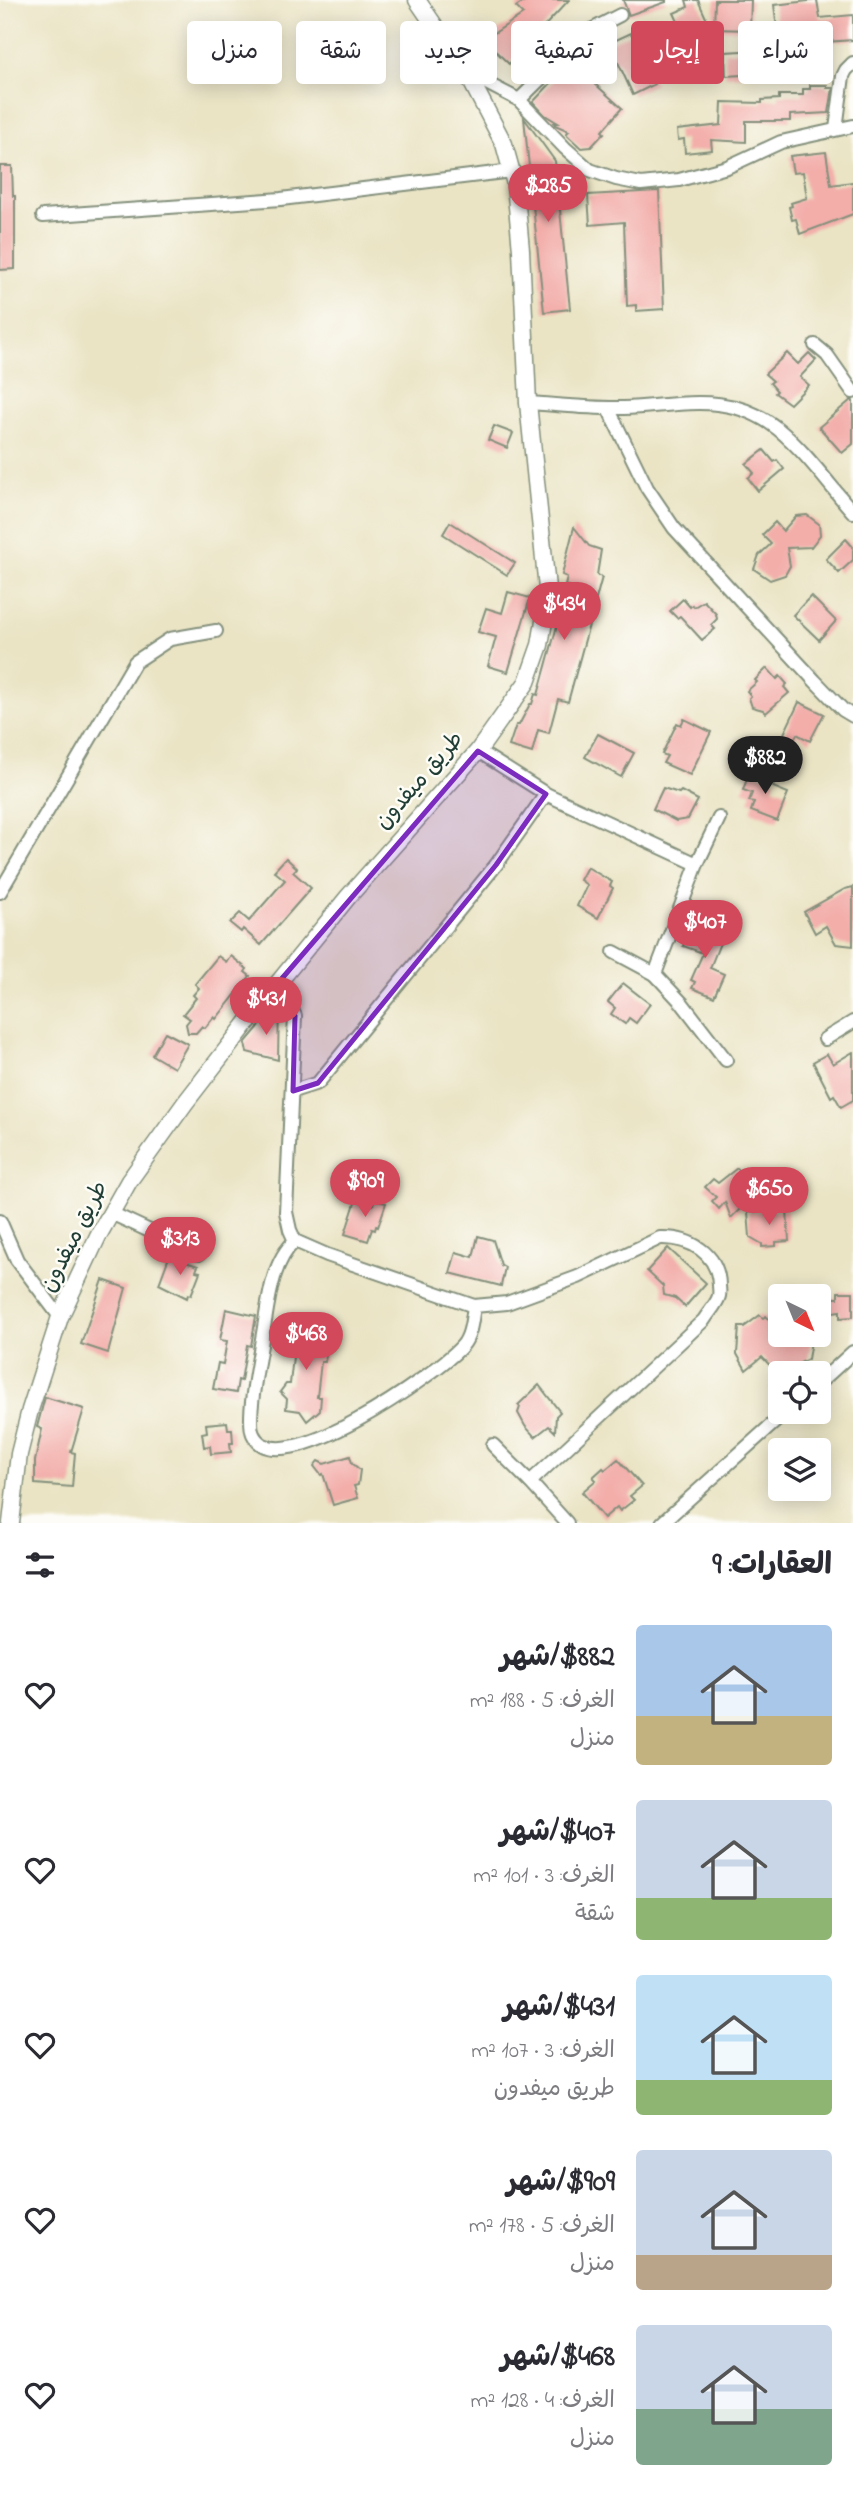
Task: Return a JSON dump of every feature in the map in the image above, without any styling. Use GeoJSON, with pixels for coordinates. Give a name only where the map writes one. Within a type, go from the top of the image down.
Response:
{"type":"FeatureCollection","features":[{"type":"Feature","properties":{"kind":"main road","name":"طريق ميفدون"},"geometry":{"type":"LineString","coordinates":[[417,0],[431,21]]}},
{"type":"Feature","properties":{"kind":"main road","name":"طريق ميفدون"},"geometry":{"type":"LineString","coordinates":[[11,1523],[19,1454],[60,1317],[129,1181],[185,1103],[278,983],[348,897],[478,751],[527,682],[540,645],[548,598],[528,403],[515,184],[504,144],[473,84]]}},
{"type":"Feature","properties":{"kind":"street"},"geometry":{"type":"LineString","coordinates":[[519,100],[589,31],[620,15]]}},
{"type":"Feature","properties":{"kind":"street"},"geometry":{"type":"LineString","coordinates":[[836,129],[844,76],[853,64]]}},
{"type":"Feature","properties":{"kind":"street"},"geometry":{"type":"LineString","coordinates":[[488,84],[519,100],[590,170],[641,184],[679,180],[727,167],[781,142],[853,126]]}},
{"type":"Feature","properties":{"kind":"street"},"geometry":{"type":"LineString","coordinates":[[43,216],[281,199],[512,171]]}},
{"type":"Feature","properties":{"kind":"street"},"geometry":{"type":"LineString","coordinates":[[815,345],[827,355],[853,392]]}},
{"type":"Feature","properties":{"kind":"street"},"geometry":{"type":"LineString","coordinates":[[528,403],[608,408],[679,402],[724,404],[744,409],[778,429],[853,512]]}},
{"type":"Feature","properties":{"kind":"street"},"geometry":{"type":"LineString","coordinates":[[608,408],[647,488],[674,528],[815,681],[843,710],[853,716]]}},
{"type":"Feature","properties":{"kind":"street"},"geometry":{"type":"LineString","coordinates":[[0,892],[135,662],[170,639],[216,631]]}},
{"type":"Feature","properties":{"kind":"street"},"geometry":{"type":"LineString","coordinates":[[478,751],[546,794],[697,864]]}},
{"type":"Feature","properties":{"kind":"street"},"geometry":{"type":"LineString","coordinates":[[293,1091],[318,1083],[496,865],[546,794]]}},
{"type":"Feature","properties":{"kind":"street"},"geometry":{"type":"LineString","coordinates":[[655,974],[697,864],[719,818]]}},
{"type":"Feature","properties":{"kind":"street"},"geometry":{"type":"LineString","coordinates":[[614,952],[655,974],[682,1003],[726,1060]]}},
{"type":"Feature","properties":{"kind":"street"},"geometry":{"type":"LineString","coordinates":[[278,983],[295,1016],[286,1212],[295,1241],[327,1255],[474,1306],[507,1303],[578,1278],[660,1238],[693,1243],[710,1258],[719,1273],[719,1296],[704,1320],[530,1482]]}},
{"type":"Feature","properties":{"kind":"street"},"geometry":{"type":"LineString","coordinates":[[825,1039],[853,1022]]}},
{"type":"Feature","properties":{"kind":"street"},"geometry":{"type":"LineString","coordinates":[[111,1213],[199,1254]]}},
{"type":"Feature","properties":{"kind":"street"},"geometry":{"type":"LineString","coordinates":[[0,1221],[17,1260],[60,1317]]}},
{"type":"Feature","properties":{"kind":"street"},"geometry":{"type":"LineString","coordinates":[[295,1241],[281,1258],[271,1294],[254,1387],[251,1431],[256,1440],[264,1446],[293,1448],[316,1441],[352,1423],[435,1370],[465,1344],[474,1306]]}},
{"type":"Feature","properties":{"kind":"street"},"geometry":{"type":"LineString","coordinates":[[831,1372],[853,1352]]}},
{"type":"Feature","properties":{"kind":"street"},"geometry":{"type":"LineString","coordinates":[[662,1523],[773,1424]]}},
{"type":"Feature","properties":{"kind":"street"},"geometry":{"type":"LineString","coordinates":[[493,1445],[567,1523]]}},
{"type":"Feature","properties":{"kind":"highlighted area"},"geometry":{"type":"Polygon","coordinates":[[[478,751],[546,794],[496,865],[318,1083],[293,1091],[295,1016],[278,983],[478,751]]]}},
{"type":"Feature","properties":{"kind":"building"},"geometry":{"type":"Polygon","coordinates":[[[526,0],[569,0],[549,21],[512,21],[523,14],[516,7],[526,0]]]}},
{"type":"Feature","properties":{"kind":"building"},"geometry":{"type":"Polygon","coordinates":[[[623,0],[666,0],[666,2],[629,15],[623,0]]]}},
{"type":"Feature","properties":{"kind":"building"},"geometry":{"type":"Polygon","coordinates":[[[686,0],[698,0],[707,21],[678,21],[674,13],[688,7],[686,0]]]}},
{"type":"Feature","properties":{"kind":"building"},"geometry":{"type":"Polygon","coordinates":[[[715,0],[751,0],[750,21],[738,21],[738,30],[724,29],[724,21],[714,21],[715,0]]]}},
{"type":"Feature","properties":{"kind":"building"},"geometry":{"type":"Polygon","coordinates":[[[817,0],[820,18],[853,15],[853,40],[833,41],[833,21],[776,21],[774,5],[817,0]]]}},
{"type":"Feature","properties":{"kind":"building"},"geometry":{"type":"Polygon","coordinates":[[[511,22],[509,64],[497,52],[497,31],[511,22]]]}},
{"type":"Feature","properties":{"kind":"building"},"geometry":{"type":"Polygon","coordinates":[[[631,33],[631,84],[655,84],[633,95],[617,60],[617,40],[631,33]]]}},
{"type":"Feature","properties":{"kind":"building"},"geometry":{"type":"Polygon","coordinates":[[[738,51],[738,75],[726,76],[725,52],[738,51]]]}},
{"type":"Feature","properties":{"kind":"building"},"geometry":{"type":"Polygon","coordinates":[[[550,84],[595,84],[622,108],[591,147],[581,148],[566,134],[569,131],[555,125],[554,123],[558,123],[545,115],[533,102],[550,84]]]}},
{"type":"Feature","properties":{"kind":"building"},"geometry":{"type":"Polygon","coordinates":[[[810,85],[827,85],[827,88],[833,88],[829,113],[790,115],[790,121],[746,121],[746,142],[711,140],[712,150],[685,153],[684,139],[678,140],[677,130],[721,125],[722,102],[762,103],[762,100],[779,99],[779,95],[803,95],[803,89],[810,89],[810,85]]]}},
{"type":"Feature","properties":{"kind":"building"},"geometry":{"type":"Polygon","coordinates":[[[524,118],[555,161],[570,309],[544,312],[524,118]]]}},
{"type":"Feature","properties":{"kind":"building"},"geometry":{"type":"Polygon","coordinates":[[[826,152],[831,185],[853,182],[853,214],[800,234],[796,219],[792,220],[789,207],[792,206],[791,203],[807,198],[803,172],[793,173],[790,156],[826,152]]]}},
{"type":"Feature","properties":{"kind":"building"},"geometry":{"type":"Polygon","coordinates":[[[0,166],[12,166],[15,196],[15,269],[0,270],[0,166]]]}},
{"type":"Feature","properties":{"kind":"building"},"geometry":{"type":"Polygon","coordinates":[[[659,191],[664,309],[636,311],[636,305],[627,306],[624,222],[590,225],[588,195],[659,191]]]}},
{"type":"Feature","properties":{"kind":"building"},"geometry":{"type":"Polygon","coordinates":[[[787,353],[798,364],[809,353],[816,360],[800,377],[809,385],[790,404],[775,393],[777,391],[770,383],[773,381],[765,374],[787,353]]]}},
{"type":"Feature","properties":{"kind":"building"},"geometry":{"type":"Polygon","coordinates":[[[851,400],[853,444],[842,453],[819,427],[851,400]]]}},
{"type":"Feature","properties":{"kind":"building"},"geometry":{"type":"Polygon","coordinates":[[[494,426],[513,433],[507,448],[488,440],[494,426]]]}},
{"type":"Feature","properties":{"kind":"building"},"geometry":{"type":"Polygon","coordinates":[[[764,450],[784,469],[758,491],[748,478],[754,473],[746,464],[764,450]]]}},
{"type":"Feature","properties":{"kind":"building"},"geometry":{"type":"Polygon","coordinates":[[[807,515],[819,524],[820,535],[811,547],[787,548],[790,566],[785,575],[770,580],[754,569],[759,555],[771,544],[762,535],[775,522],[783,531],[796,516],[807,515]]]}},
{"type":"Feature","properties":{"kind":"building"},"geometry":{"type":"Polygon","coordinates":[[[450,522],[515,563],[507,575],[443,534],[450,522]]]}},
{"type":"Feature","properties":{"kind":"building"},"geometry":{"type":"Polygon","coordinates":[[[574,527],[589,546],[601,550],[597,575],[602,577],[568,702],[558,699],[549,733],[538,730],[532,753],[509,746],[516,725],[519,725],[532,704],[535,694],[538,695],[568,586],[565,586],[567,577],[562,575],[574,527]]]}},
{"type":"Feature","properties":{"kind":"building"},"geometry":{"type":"Polygon","coordinates":[[[846,539],[853,547],[853,560],[839,573],[826,559],[846,539]]]}},
{"type":"Feature","properties":{"kind":"building"},"geometry":{"type":"Polygon","coordinates":[[[508,592],[530,598],[508,672],[488,666],[496,637],[478,632],[486,608],[502,613],[508,592]]]}},
{"type":"Feature","properties":{"kind":"building"},"geometry":{"type":"Polygon","coordinates":[[[811,596],[836,621],[819,640],[793,615],[811,596]]]}},
{"type":"Feature","properties":{"kind":"building"},"geometry":{"type":"Polygon","coordinates":[[[683,599],[690,607],[704,601],[716,614],[717,619],[711,625],[715,629],[702,640],[680,616],[677,618],[670,611],[683,599]]]}},
{"type":"Feature","properties":{"kind":"building"},"geometry":{"type":"Polygon","coordinates":[[[767,668],[777,679],[780,676],[787,684],[784,687],[789,693],[766,713],[752,707],[749,698],[751,696],[747,691],[767,668]]]}},
{"type":"Feature","properties":{"kind":"building"},"geometry":{"type":"Polygon","coordinates":[[[799,702],[824,714],[810,741],[797,734],[791,745],[781,740],[799,702]]]}},
{"type":"Feature","properties":{"kind":"building"},"geometry":{"type":"Polygon","coordinates":[[[684,719],[711,732],[690,775],[663,763],[667,756],[662,754],[677,723],[681,725],[684,719]]]}},
{"type":"Feature","properties":{"kind":"building"},"geometry":{"type":"Polygon","coordinates":[[[598,734],[634,753],[621,777],[585,757],[598,734]]]}},
{"type":"Feature","properties":{"kind":"building"},"geometry":{"type":"Polygon","coordinates":[[[750,771],[775,780],[773,787],[788,793],[777,821],[751,811],[754,802],[749,801],[752,793],[743,790],[750,771]]]}},
{"type":"Feature","properties":{"kind":"building"},"geometry":{"type":"Polygon","coordinates":[[[663,788],[679,793],[681,791],[698,800],[688,819],[676,821],[653,809],[663,788]]]}},
{"type":"Feature","properties":{"kind":"building"},"geometry":{"type":"Polygon","coordinates":[[[286,858],[297,868],[293,872],[311,888],[261,945],[243,929],[241,932],[230,923],[240,913],[249,921],[285,880],[274,871],[286,858]]]}},
{"type":"Feature","properties":{"kind":"building"},"geometry":{"type":"Polygon","coordinates":[[[587,867],[612,882],[610,886],[613,888],[598,918],[577,906],[587,885],[580,880],[587,867]]]}},
{"type":"Feature","properties":{"kind":"building"},"geometry":{"type":"Polygon","coordinates":[[[853,887],[853,946],[836,944],[826,926],[815,933],[804,912],[853,887]]]}},
{"type":"Feature","properties":{"kind":"building"},"geometry":{"type":"Polygon","coordinates":[[[691,926],[722,938],[710,968],[724,974],[714,997],[692,988],[695,982],[691,980],[703,953],[683,946],[691,926]]]}},
{"type":"Feature","properties":{"kind":"building"},"geometry":{"type":"Polygon","coordinates":[[[218,956],[226,962],[231,956],[247,969],[245,972],[250,976],[216,1019],[214,1017],[205,1028],[202,1026],[196,1033],[188,1033],[186,1024],[190,1019],[183,1014],[196,998],[193,995],[199,988],[195,984],[218,956]]]}},
{"type":"Feature","properties":{"kind":"building"},"geometry":{"type":"Polygon","coordinates":[[[623,983],[650,1004],[636,1023],[629,1018],[625,1024],[611,1014],[615,1008],[608,1002],[623,983]]]}},
{"type":"Feature","properties":{"kind":"building"},"geometry":{"type":"Polygon","coordinates":[[[279,1003],[278,1060],[247,1052],[245,1043],[279,1003]]]}},
{"type":"Feature","properties":{"kind":"building"},"geometry":{"type":"Polygon","coordinates":[[[165,1032],[188,1044],[174,1068],[152,1055],[165,1032]]]}},
{"type":"Feature","properties":{"kind":"building"},"geometry":{"type":"Polygon","coordinates":[[[853,1052],[853,1100],[841,1107],[834,1095],[831,1097],[813,1062],[827,1054],[833,1064],[853,1052]]]}},
{"type":"Feature","properties":{"kind":"building"},"geometry":{"type":"Polygon","coordinates":[[[737,1168],[754,1186],[747,1193],[751,1198],[731,1218],[725,1202],[719,1209],[712,1201],[716,1197],[705,1187],[713,1179],[718,1183],[737,1168]]]}},
{"type":"Feature","properties":{"kind":"building"},"geometry":{"type":"Polygon","coordinates":[[[356,1200],[373,1205],[374,1200],[386,1203],[378,1227],[372,1229],[368,1241],[345,1234],[356,1200]]]}},
{"type":"Feature","properties":{"kind":"building"},"geometry":{"type":"Polygon","coordinates":[[[787,1210],[789,1241],[762,1247],[762,1244],[750,1237],[748,1212],[787,1210]]]}},
{"type":"Feature","properties":{"kind":"building"},"geometry":{"type":"Polygon","coordinates":[[[478,1236],[493,1240],[501,1265],[505,1267],[501,1286],[450,1273],[456,1252],[473,1257],[478,1236]]]}},
{"type":"Feature","properties":{"kind":"building"},"geometry":{"type":"Polygon","coordinates":[[[668,1248],[706,1283],[685,1307],[675,1298],[664,1295],[663,1286],[647,1271],[668,1248]]]}},
{"type":"Feature","properties":{"kind":"building"},"geometry":{"type":"Polygon","coordinates":[[[169,1257],[198,1266],[196,1271],[200,1272],[191,1295],[188,1294],[187,1298],[159,1284],[169,1257]]]}},
{"type":"Feature","properties":{"kind":"building"},"geometry":{"type":"Polygon","coordinates":[[[103,1280],[126,1288],[108,1353],[81,1344],[103,1280]]]}},
{"type":"Feature","properties":{"kind":"building"},"geometry":{"type":"Polygon","coordinates":[[[838,1292],[853,1292],[853,1317],[840,1318],[840,1311],[831,1310],[831,1298],[838,1298],[838,1292]]]}},
{"type":"Feature","properties":{"kind":"building"},"geometry":{"type":"Polygon","coordinates":[[[226,1309],[256,1316],[251,1346],[247,1345],[241,1381],[238,1380],[236,1393],[213,1389],[218,1363],[223,1364],[227,1341],[220,1340],[226,1309]]]}},
{"type":"Feature","properties":{"kind":"building"},"geometry":{"type":"Polygon","coordinates":[[[760,1315],[763,1318],[766,1316],[768,1348],[810,1348],[808,1359],[768,1361],[768,1363],[762,1357],[746,1370],[737,1354],[739,1327],[744,1327],[760,1315]]]}},
{"type":"Feature","properties":{"kind":"building"},"geometry":{"type":"Polygon","coordinates":[[[296,1329],[329,1332],[325,1362],[321,1362],[317,1397],[321,1397],[320,1410],[307,1421],[300,1411],[286,1409],[287,1399],[280,1392],[286,1384],[290,1384],[296,1329]]]}},
{"type":"Feature","properties":{"kind":"building"},"geometry":{"type":"Polygon","coordinates":[[[539,1385],[560,1412],[556,1416],[555,1432],[549,1426],[535,1437],[518,1413],[518,1405],[539,1385]]]}},
{"type":"Feature","properties":{"kind":"building"},"geometry":{"type":"Polygon","coordinates":[[[45,1397],[84,1409],[71,1452],[75,1453],[72,1487],[35,1484],[35,1461],[42,1429],[37,1427],[45,1397]]]}},
{"type":"Feature","properties":{"kind":"building"},"geometry":{"type":"Polygon","coordinates":[[[227,1422],[228,1429],[232,1429],[231,1452],[211,1454],[210,1446],[204,1447],[202,1433],[207,1432],[206,1424],[227,1422]]]}},
{"type":"Feature","properties":{"kind":"building"},"geometry":{"type":"Polygon","coordinates":[[[350,1456],[352,1463],[360,1470],[358,1485],[354,1486],[358,1498],[333,1505],[323,1474],[314,1466],[318,1461],[324,1464],[350,1456]]]}},
{"type":"Feature","properties":{"kind":"building"},"geometry":{"type":"Polygon","coordinates":[[[618,1459],[642,1486],[630,1496],[634,1500],[620,1511],[617,1507],[604,1518],[582,1492],[596,1480],[593,1477],[618,1459]]]}}]}
